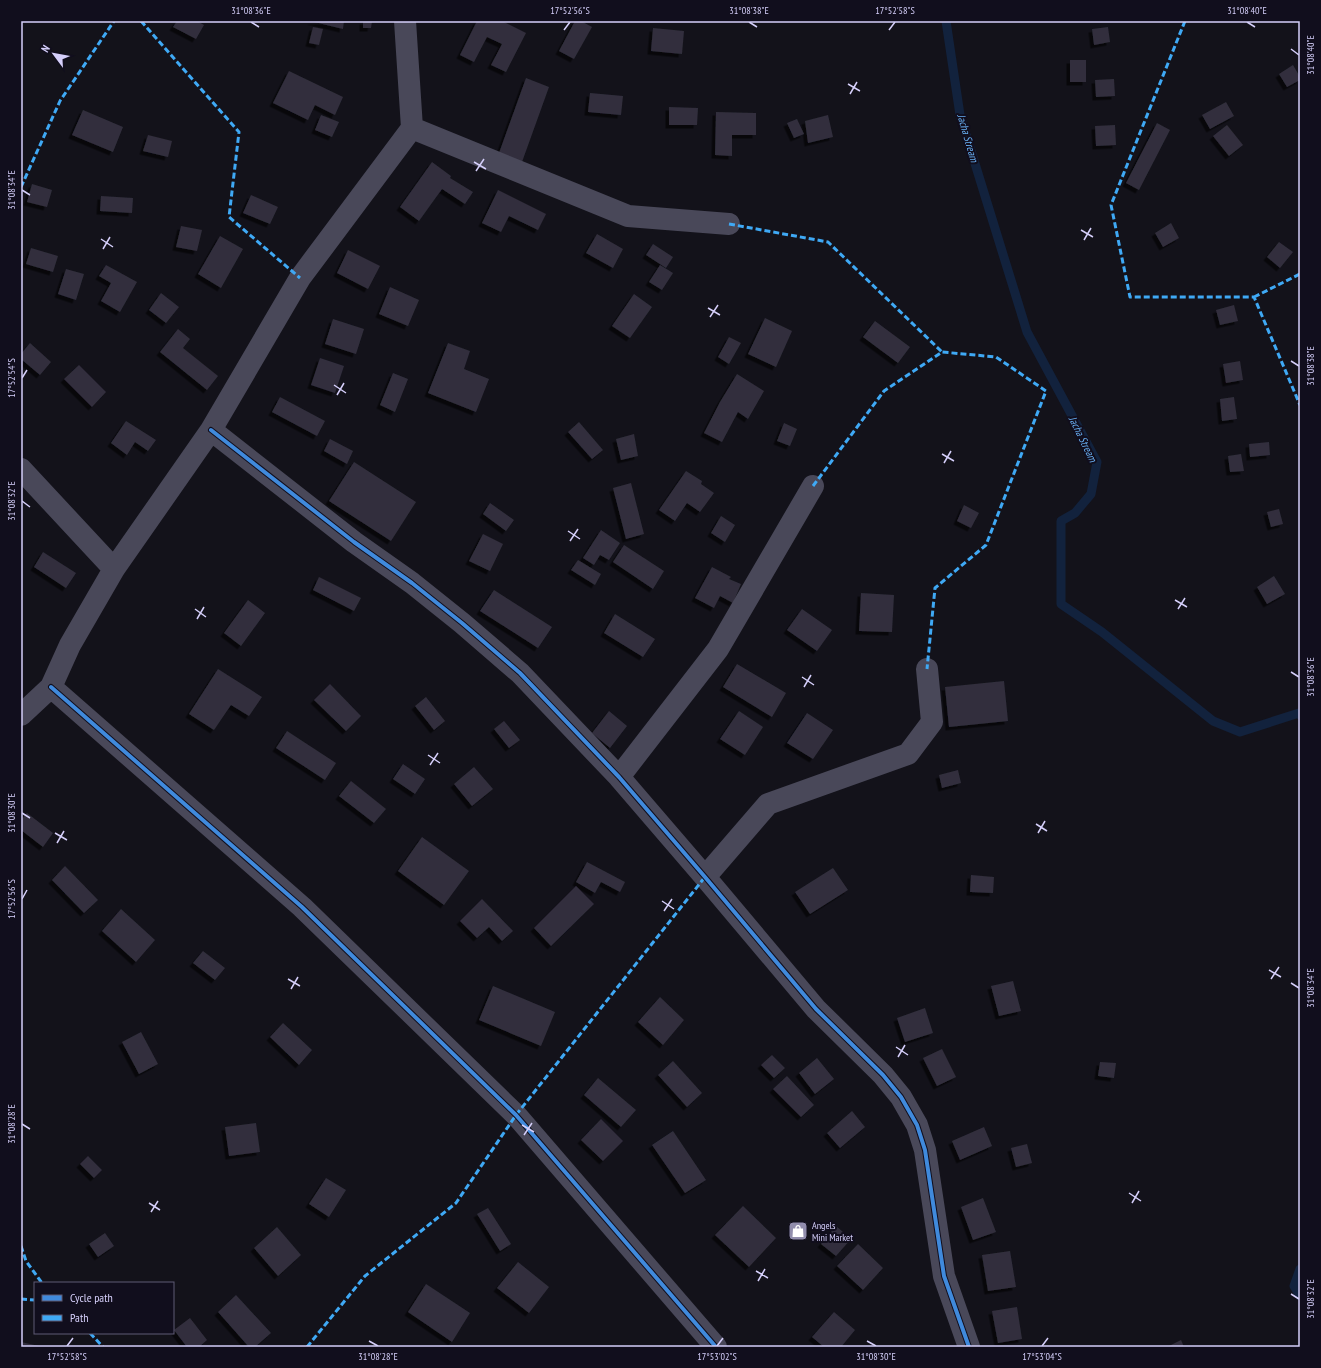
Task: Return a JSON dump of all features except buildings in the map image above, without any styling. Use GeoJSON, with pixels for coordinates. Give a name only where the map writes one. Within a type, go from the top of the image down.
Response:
{"type":"FeatureCollection","features":[{"type":"Feature","properties":{"kind":"street"},"geometry":{"type":"LineString","coordinates":[[21,715],[51,687],[70,645],[114,569],[211,430],[300,278],[412,128],[405,21]]}},
{"type":"Feature","properties":{"kind":"street"},"geometry":{"type":"LineString","coordinates":[[412,128],[628,216],[729,224]]}},
{"type":"Feature","properties":{"kind":"street"},"geometry":{"type":"LineString","coordinates":[[211,430],[354,542],[412,583],[462,623],[520,673],[619,777],[816,1009],[884,1074],[901,1097],[917,1125],[925,1150],[944,1276],[969,1347]]}},
{"type":"Feature","properties":{"kind":"street"},"geometry":{"type":"LineString","coordinates":[[21,469],[114,569]]}},
{"type":"Feature","properties":{"kind":"street"},"geometry":{"type":"LineString","coordinates":[[619,777],[718,649],[813,486]]}},
{"type":"Feature","properties":{"kind":"street"},"geometry":{"type":"LineString","coordinates":[[705,877],[768,804],[908,754],[932,722],[927,668]]}},
{"type":"Feature","properties":{"kind":"street"},"geometry":{"type":"LineString","coordinates":[[51,687],[302,907],[516,1115],[716,1347]]}},
{"type":"Feature","properties":{"kind":"waterway","name":"Jacha Stream"},"geometry":{"type":"LineString","coordinates":[[946,21],[960,115],[1027,332],[1097,462],[1091,494],[1075,513],[1061,521],[1061,604],[1102,632],[1213,721],[1240,732],[1299,713],[1300,715]]}},
{"type":"Feature","properties":{"kind":"waterway","name":"Jacha Stream"},"geometry":{"type":"LineString","coordinates":[[1300,1269],[1294,1286],[1300,1296]]}},
{"type":"Feature","properties":{"kind":"marked path"},"geometry":{"type":"LineString","coordinates":[[21,187],[60,101],[114,21]]}},
{"type":"Feature","properties":{"kind":"marked path"},"geometry":{"type":"LineString","coordinates":[[141,21],[239,132],[229,217],[300,278]]}},
{"type":"Feature","properties":{"kind":"marked path"},"geometry":{"type":"LineString","coordinates":[[1185,21],[1111,205],[1130,297],[1254,297],[1300,405]]}},
{"type":"Feature","properties":{"kind":"marked path"},"geometry":{"type":"LineString","coordinates":[[729,224],[828,242],[942,352]]}},
{"type":"Feature","properties":{"kind":"marked path"},"geometry":{"type":"LineString","coordinates":[[1254,297],[1300,274]]}},
{"type":"Feature","properties":{"kind":"marked path"},"geometry":{"type":"LineString","coordinates":[[813,486],[884,391],[942,352],[996,357],[1046,391],[986,545],[935,588],[927,669]]}},
{"type":"Feature","properties":{"kind":"marked path"},"geometry":{"type":"LineString","coordinates":[[307,1347],[365,1276],[456,1203],[516,1115],[705,877]]}},
{"type":"Feature","properties":{"kind":"marked path"},"geometry":{"type":"LineString","coordinates":[[21,1246],[26,1261],[41,1282]]}},
{"type":"Feature","properties":{"kind":"marked path"},"geometry":{"type":"LineString","coordinates":[[21,1299],[34,1300]]}},
{"type":"Feature","properties":{"kind":"marked path"},"geometry":{"type":"LineString","coordinates":[[91,1334],[103,1347]]}},
{"type":"Feature","properties":{"kind":"cycle path"},"geometry":{"type":"LineString","coordinates":[[211,430],[354,542],[412,583],[462,623],[520,673],[619,777],[816,1009],[883,1075],[901,1097],[917,1125],[925,1150],[944,1276],[969,1347]]}},
{"type":"Feature","properties":{"kind":"cycle path"},"geometry":{"type":"LineString","coordinates":[[51,687],[302,907],[516,1115],[716,1347]]}},
{"type":"Feature","properties":{"kind":"place","name":"Angels Mini Market"},"geometry":{"type":"Point","coordinates":[798,1231]}}]}
